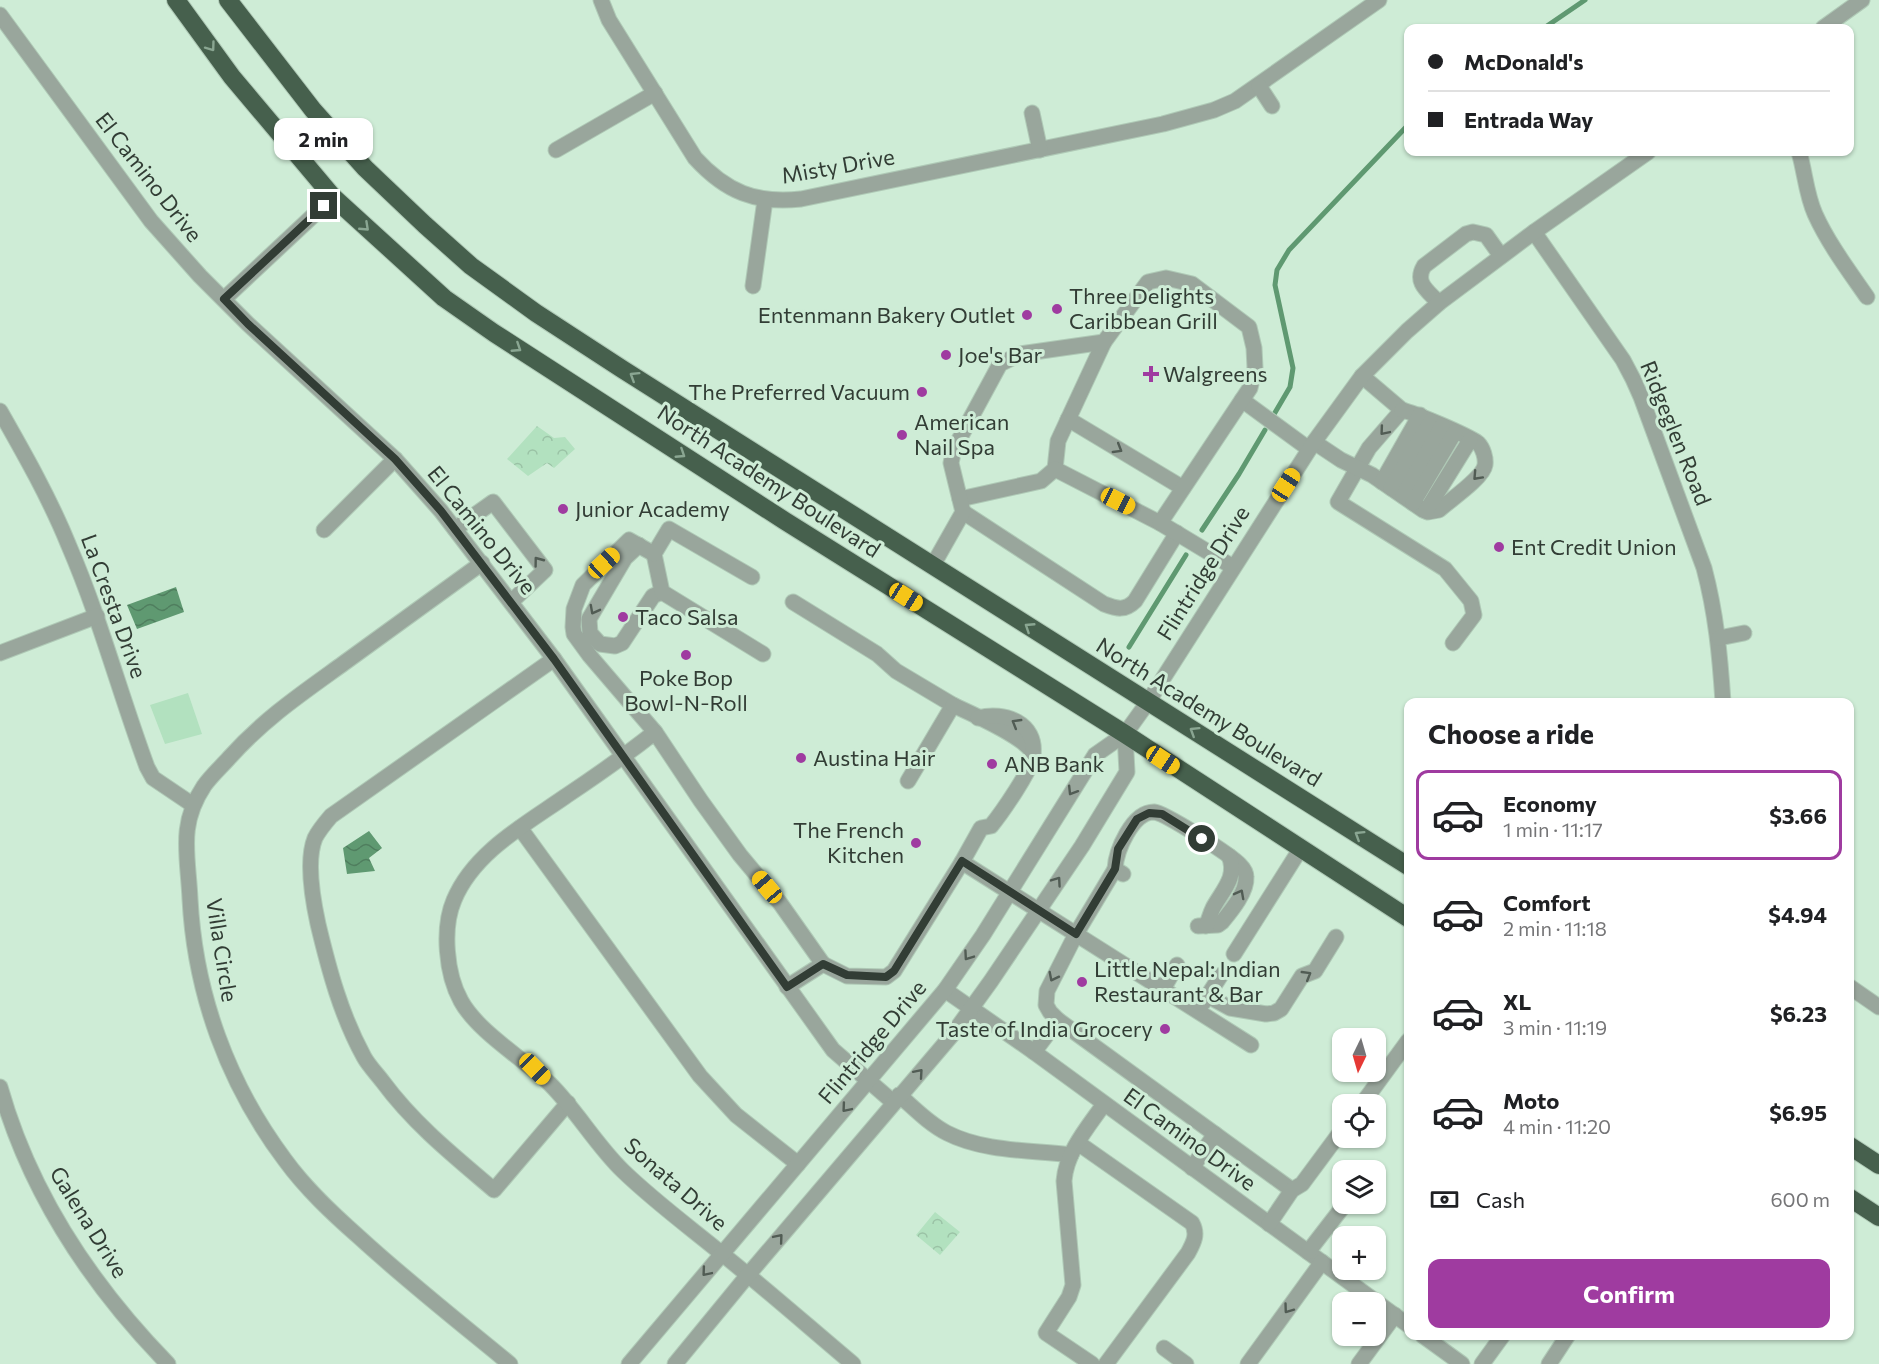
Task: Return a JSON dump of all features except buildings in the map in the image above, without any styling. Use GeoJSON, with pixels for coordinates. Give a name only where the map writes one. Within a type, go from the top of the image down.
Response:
{"type":"FeatureCollection","features":[{"type":"Feature","properties":{"kind":"highway","name":"North Academy Boulevard"},"geometry":{"type":"LineString","coordinates":[[176,0],[232,77],[333,197],[444,298],[494,333],[785,521],[1125,734],[1404,915]]}},
{"type":"Feature","properties":{"kind":"highway","name":"North Academy Boulevard"},"geometry":{"type":"LineString","coordinates":[[228,0],[306,101],[365,168],[471,266],[536,313],[1404,863]]}},
{"type":"Feature","properties":{"kind":"highway"},"geometry":{"type":"LineString","coordinates":[[1854,1149],[1879,1165]]}},
{"type":"Feature","properties":{"kind":"highway"},"geometry":{"type":"LineString","coordinates":[[1854,1201],[1879,1217]]}},
{"type":"Feature","properties":{"kind":"street","name":"Misty Drive"},"geometry":{"type":"LineString","coordinates":[[601,0],[609,20],[695,158],[710,174],[727,186],[765,200],[781,201],[801,199],[1191,117],[1235,101],[1379,0]]}},
{"type":"Feature","properties":{"kind":"street"},"geometry":{"type":"LineString","coordinates":[[1829,24],[1862,0]]}},
{"type":"Feature","properties":{"kind":"street","name":"El Camino Drive"},"geometry":{"type":"LineString","coordinates":[[0,15],[151,222],[248,324],[395,459],[455,529],[554,659],[833,1050],[868,1081],[936,1127],[963,1139],[1018,1150],[1074,1149]]}},
{"type":"Feature","properties":{"kind":"street"},"geometry":{"type":"LineString","coordinates":[[1259,86],[1272,106]]}},
{"type":"Feature","properties":{"kind":"street"},"geometry":{"type":"LineString","coordinates":[[556,150],[655,93]]}},
{"type":"Feature","properties":{"kind":"street"},"geometry":{"type":"LineString","coordinates":[[1032,113],[1040,150]]}},
{"type":"Feature","properties":{"kind":"street","name":"Flintridge Drive"},"geometry":{"type":"LineString","coordinates":[[629,1364],[945,990],[983,935],[1095,755],[1125,734],[1148,702],[1311,445],[1362,376],[1407,330],[1439,303],[1640,156]]}},
{"type":"Feature","properties":{"kind":"street"},"geometry":{"type":"LineString","coordinates":[[1800,156],[1815,215],[1867,297]]}},
{"type":"Feature","properties":{"kind":"street"},"geometry":{"type":"LineString","coordinates":[[224,299],[333,197]]}},
{"type":"Feature","properties":{"kind":"street"},"geometry":{"type":"LineString","coordinates":[[753,286],[765,200]]}},
{"type":"Feature","properties":{"kind":"street"},"geometry":{"type":"LineString","coordinates":[[1439,303],[1421,282],[1421,271],[1424,266],[1466,234],[1473,232],[1486,235],[1501,256]]}},
{"type":"Feature","properties":{"kind":"street","name":"Ridgeglen Road"},"geometry":{"type":"LineString","coordinates":[[1534,232],[1623,360],[1641,397],[1704,568],[1719,638],[1723,698]]}},
{"type":"Feature","properties":{"kind":"street"},"geometry":{"type":"LineString","coordinates":[[961,505],[1041,481],[1055,470],[1058,441],[1104,342],[1148,282],[1166,278],[1192,284],[1249,327],[1256,368],[1250,388],[1160,523]]}},
{"type":"Feature","properties":{"kind":"street"},"geometry":{"type":"LineString","coordinates":[[933,566],[961,505],[951,463],[954,449],[1000,364],[1020,354],[1104,342]]}},
{"type":"Feature","properties":{"kind":"street"},"geometry":{"type":"LineString","coordinates":[[1242,400],[1311,445],[1356,467],[1403,496],[1439,510],[1482,472],[1485,465],[1482,449],[1478,443],[1402,410],[1362,376]]}},
{"type":"Feature","properties":{"kind":"street"},"geometry":{"type":"LineString","coordinates":[[1402,410],[1369,448],[1356,467],[1338,502],[1445,569],[1471,601],[1474,615],[1453,643]]}},
{"type":"Feature","properties":{"kind":"street","name":"La Cresta Drive"},"geometry":{"type":"LineString","coordinates":[[0,411],[32,468],[69,544],[97,616],[147,767],[153,778],[193,805]]}},
{"type":"Feature","properties":{"kind":"street"},"geometry":{"type":"LineString","coordinates":[[1068,419],[1183,488]]}},
{"type":"Feature","properties":{"kind":"street"},"geometry":{"type":"LineString","coordinates":[[1403,496],[1437,424]]}},
{"type":"Feature","properties":{"kind":"street"},"geometry":{"type":"LineString","coordinates":[[1403,496],[1437,424]]}},
{"type":"Feature","properties":{"kind":"street"},"geometry":{"type":"LineString","coordinates":[[1403,496],[1470,440]]}},
{"type":"Feature","properties":{"kind":"street"},"geometry":{"type":"LineString","coordinates":[[324,530],[395,459]]}},
{"type":"Feature","properties":{"kind":"street"},"geometry":{"type":"LineString","coordinates":[[1055,470],[1160,523],[1233,567]]}},
{"type":"Feature","properties":{"kind":"street"},"geometry":{"type":"LineString","coordinates":[[455,529],[493,502],[500,510],[545,570],[511,602]]}},
{"type":"Feature","properties":{"kind":"street"},"geometry":{"type":"LineString","coordinates":[[961,505],[1104,604],[1120,609],[1128,608],[1135,601],[1177,533]]}},
{"type":"Feature","properties":{"kind":"street"},"geometry":{"type":"LineString","coordinates":[[752,577],[669,529],[654,554],[662,592],[763,654]]}},
{"type":"Feature","properties":{"kind":"street"},"geometry":{"type":"LineString","coordinates":[[654,554],[629,540],[583,585],[574,609],[574,633],[590,656],[655,732],[700,801],[740,855],[780,903],[823,964],[847,975],[886,977],[894,971],[981,828],[991,826],[1032,759],[1033,740],[1028,730],[1005,716],[991,715],[978,718]]}},
{"type":"Feature","properties":{"kind":"street"},"geometry":{"type":"LineString","coordinates":[[639,545],[625,558],[592,610],[588,626],[590,633],[600,644],[615,646],[622,643],[652,596],[662,592]]}},
{"type":"Feature","properties":{"kind":"street","name":"Villa Circle"},"geometry":{"type":"LineString","coordinates":[[482,563],[269,717],[251,734],[206,783],[193,805],[187,823],[186,847],[191,919],[198,968],[208,1011],[227,1061],[253,1113],[286,1162],[331,1212],[385,1261],[510,1364]]}},
{"type":"Feature","properties":{"kind":"street"},"geometry":{"type":"LineString","coordinates":[[793,602],[877,654],[896,671],[978,718],[984,728],[1032,759]]}},
{"type":"Feature","properties":{"kind":"street"},"geometry":{"type":"LineString","coordinates":[[0,652],[97,616]]}},
{"type":"Feature","properties":{"kind":"street"},"geometry":{"type":"LineString","coordinates":[[1719,638],[1744,633]]}},
{"type":"Feature","properties":{"kind":"street"},"geometry":{"type":"LineString","coordinates":[[554,659],[331,816],[314,840],[312,879],[315,909],[337,995],[346,1022],[365,1059],[398,1103],[415,1121],[476,1175],[494,1190],[568,1103]]}},
{"type":"Feature","properties":{"kind":"street"},"geometry":{"type":"LineString","coordinates":[[908,781],[953,705]]}},
{"type":"Feature","properties":{"kind":"street","name":"Sonata Drive"},"geometry":{"type":"LineString","coordinates":[[655,732],[623,757],[501,841],[469,874],[454,901],[448,926],[447,957],[452,983],[462,1003],[482,1026],[535,1069],[568,1103],[607,1155],[624,1172],[651,1197],[722,1253],[853,1364]]}},
{"type":"Feature","properties":{"kind":"street"},"geometry":{"type":"LineString","coordinates":[[675,1364],[952,1035],[1082,846],[1127,772],[1125,734]]}},
{"type":"Feature","properties":{"kind":"street"},"geometry":{"type":"LineString","coordinates":[[1202,926],[1218,925],[1222,922],[1245,883],[1245,871],[1229,856],[1162,814],[1149,813],[1137,819],[1118,849],[1119,872],[1076,934],[1047,991],[1046,1005],[1058,1020],[1292,1190]]}},
{"type":"Feature","properties":{"kind":"street"},"geometry":{"type":"LineString","coordinates":[[520,828],[700,1076],[736,1114],[798,1164]]}},
{"type":"Feature","properties":{"kind":"street"},"geometry":{"type":"LineString","coordinates":[[1234,954],[1301,849]]}},
{"type":"Feature","properties":{"kind":"street"},"geometry":{"type":"LineString","coordinates":[[962,861],[1251,1045]]}},
{"type":"Feature","properties":{"kind":"street"},"geometry":{"type":"LineString","coordinates":[[1208,996],[1230,1008],[1274,1013],[1281,1009],[1302,976],[1315,971],[1336,937]]}},
{"type":"Feature","properties":{"kind":"street"},"geometry":{"type":"LineString","coordinates":[[787,987],[823,964]]}},
{"type":"Feature","properties":{"kind":"street"},"geometry":{"type":"LineString","coordinates":[[1163,989],[1177,965]]}},
{"type":"Feature","properties":{"kind":"street"},"geometry":{"type":"LineString","coordinates":[[1198,1010],[1221,975]]}},
{"type":"Feature","properties":{"kind":"street","name":"El Camino Drive"},"geometry":{"type":"LineString","coordinates":[[945,990],[1034,1052],[1404,1322]]}},
{"type":"Feature","properties":{"kind":"street"},"geometry":{"type":"LineString","coordinates":[[1854,990],[1879,1007]]}},
{"type":"Feature","properties":{"kind":"street"},"geometry":{"type":"LineString","coordinates":[[1034,1052],[1058,1020]]}},
{"type":"Feature","properties":{"kind":"street"},"geometry":{"type":"LineString","coordinates":[[1369,1094],[1404,1046]]}},
{"type":"Feature","properties":{"kind":"street","name":"Galena Drive"},"geometry":{"type":"LineString","coordinates":[[0,1088],[17,1139],[32,1173],[78,1255],[115,1305],[168,1364]]}},
{"type":"Feature","properties":{"kind":"street"},"geometry":{"type":"LineString","coordinates":[[1092,1364],[1046,1333],[1069,1297],[1073,1285],[1064,1181],[1066,1164],[1104,1104]]}},
{"type":"Feature","properties":{"kind":"street"},"geometry":{"type":"LineString","coordinates":[[1192,1168],[1215,1134]]}},
{"type":"Feature","properties":{"kind":"street"},"geometry":{"type":"LineString","coordinates":[[1269,1224],[1292,1190],[1302,1184],[1332,1144]]}},
{"type":"Feature","properties":{"kind":"street"},"geometry":{"type":"LineString","coordinates":[[1074,1149],[1192,1223],[1195,1232],[1195,1238],[1188,1253],[1106,1364]]}},
{"type":"Feature","properties":{"kind":"street"},"geometry":{"type":"LineString","coordinates":[[1308,1252],[1337,1214]]}},
{"type":"Feature","properties":{"kind":"street"},"geometry":{"type":"LineString","coordinates":[[1248,1364],[1322,1262]]}},
{"type":"Feature","properties":{"kind":"street"},"geometry":{"type":"LineString","coordinates":[[1359,1364],[1395,1315]]}},
{"type":"Feature","properties":{"kind":"street"},"geometry":{"type":"LineString","coordinates":[[1434,1340],[1462,1364]]}},
{"type":"Feature","properties":{"kind":"street"},"geometry":{"type":"LineString","coordinates":[[1482,1364],[1499,1340]]}},
{"type":"Feature","properties":{"kind":"street"},"geometry":{"type":"LineString","coordinates":[[1549,1364],[1565,1340]]}},
{"type":"Feature","properties":{"kind":"street"},"geometry":{"type":"LineString","coordinates":[[1164,1348],[1186,1364]]}},
{"type":"Feature","properties":{"kind":"green space"},"geometry":{"type":"Polygon","coordinates":[[[537,426],[554,438],[565,437],[575,449],[554,468],[547,463],[528,476],[507,459],[537,426]]]}},
{"type":"Feature","properties":{"kind":"green space"},"geometry":{"type":"Polygon","coordinates":[[[188,693],[202,734],[165,744],[150,705],[188,693]]]}},
{"type":"Feature","properties":{"kind":"green space"},"geometry":{"type":"Polygon","coordinates":[[[935,1212],[960,1232],[940,1255],[916,1235],[935,1212]]]}},
{"type":"Feature","properties":{"kind":"water"},"geometry":{"type":"Polygon","coordinates":[[[176,587],[184,612],[137,629],[127,605],[176,587]]]}},
{"type":"Feature","properties":{"kind":"water"},"geometry":{"type":"Polygon","coordinates":[[[369,831],[382,848],[369,858],[375,871],[347,874],[343,848],[369,831]]]}},
{"type":"Feature","properties":{"kind":"waterway"},"geometry":{"type":"LineString","coordinates":[[1550,24],[1585,0]]}},
{"type":"Feature","properties":{"kind":"waterway"},"geometry":{"type":"LineString","coordinates":[[1273,416],[1290,387],[1293,368],[1275,285],[1277,270],[1289,250],[1404,129]]}},
{"type":"Feature","properties":{"kind":"waterway"},"geometry":{"type":"LineString","coordinates":[[1202,530],[1265,430]]}},
{"type":"Feature","properties":{"kind":"waterway"},"geometry":{"type":"LineString","coordinates":[[1129,647],[1186,555]]}},
{"type":"Feature","properties":{"kind":"place","name":"Three Delights Caribbean Grill"},"geometry":{"type":"Point","coordinates":[1057,309]}},
{"type":"Feature","properties":{"kind":"place","name":"Entenmann Bakery Outlet"},"geometry":{"type":"Point","coordinates":[1027,315]}},
{"type":"Feature","properties":{"kind":"place","name":"Joe's Bar"},"geometry":{"type":"Point","coordinates":[946,355]}},
{"type":"Feature","properties":{"kind":"place","name":"Walgreens"},"geometry":{"type":"Point","coordinates":[1151,374]}},
{"type":"Feature","properties":{"kind":"place","name":"The Preferred Vacuum"},"geometry":{"type":"Point","coordinates":[922,392]}},
{"type":"Feature","properties":{"kind":"place","name":"American Nail Spa"},"geometry":{"type":"Point","coordinates":[902,435]}},
{"type":"Feature","properties":{"kind":"place","name":"Junior Academy"},"geometry":{"type":"Point","coordinates":[563,509]}},
{"type":"Feature","properties":{"kind":"place","name":"Ent Credit Union"},"geometry":{"type":"Point","coordinates":[1499,547]}},
{"type":"Feature","properties":{"kind":"place","name":"Taco Salsa"},"geometry":{"type":"Point","coordinates":[623,617]}},
{"type":"Feature","properties":{"kind":"place","name":"Poke Bop Bowl-N-Roll"},"geometry":{"type":"Point","coordinates":[686,655]}},
{"type":"Feature","properties":{"kind":"place","name":"Austina Hair"},"geometry":{"type":"Point","coordinates":[801,758]}},
{"type":"Feature","properties":{"kind":"place","name":"ANB Bank"},"geometry":{"type":"Point","coordinates":[992,764]}},
{"type":"Feature","properties":{"kind":"place","name":"The French Kitchen"},"geometry":{"type":"Point","coordinates":[916,843]}},
{"type":"Feature","properties":{"kind":"place","name":"Little Nepal: Indian Restaurant & Bar"},"geometry":{"type":"Point","coordinates":[1082,982]}},
{"type":"Feature","properties":{"kind":"place","name":"Taste of India Grocery"},"geometry":{"type":"Point","coordinates":[1165,1029]}},
{"type":"Feature","properties":{"kind":"route"},"geometry":{"type":"LineString","coordinates":[[324,206],[224,299],[248,324],[395,459],[441,511],[554,659],[787,987],[823,964],[847,975],[886,977],[894,971],[962,861],[1076,934],[1115,869],[1118,849],[1142,815],[1156,812],[1162,814],[1202,839]]}}]}
